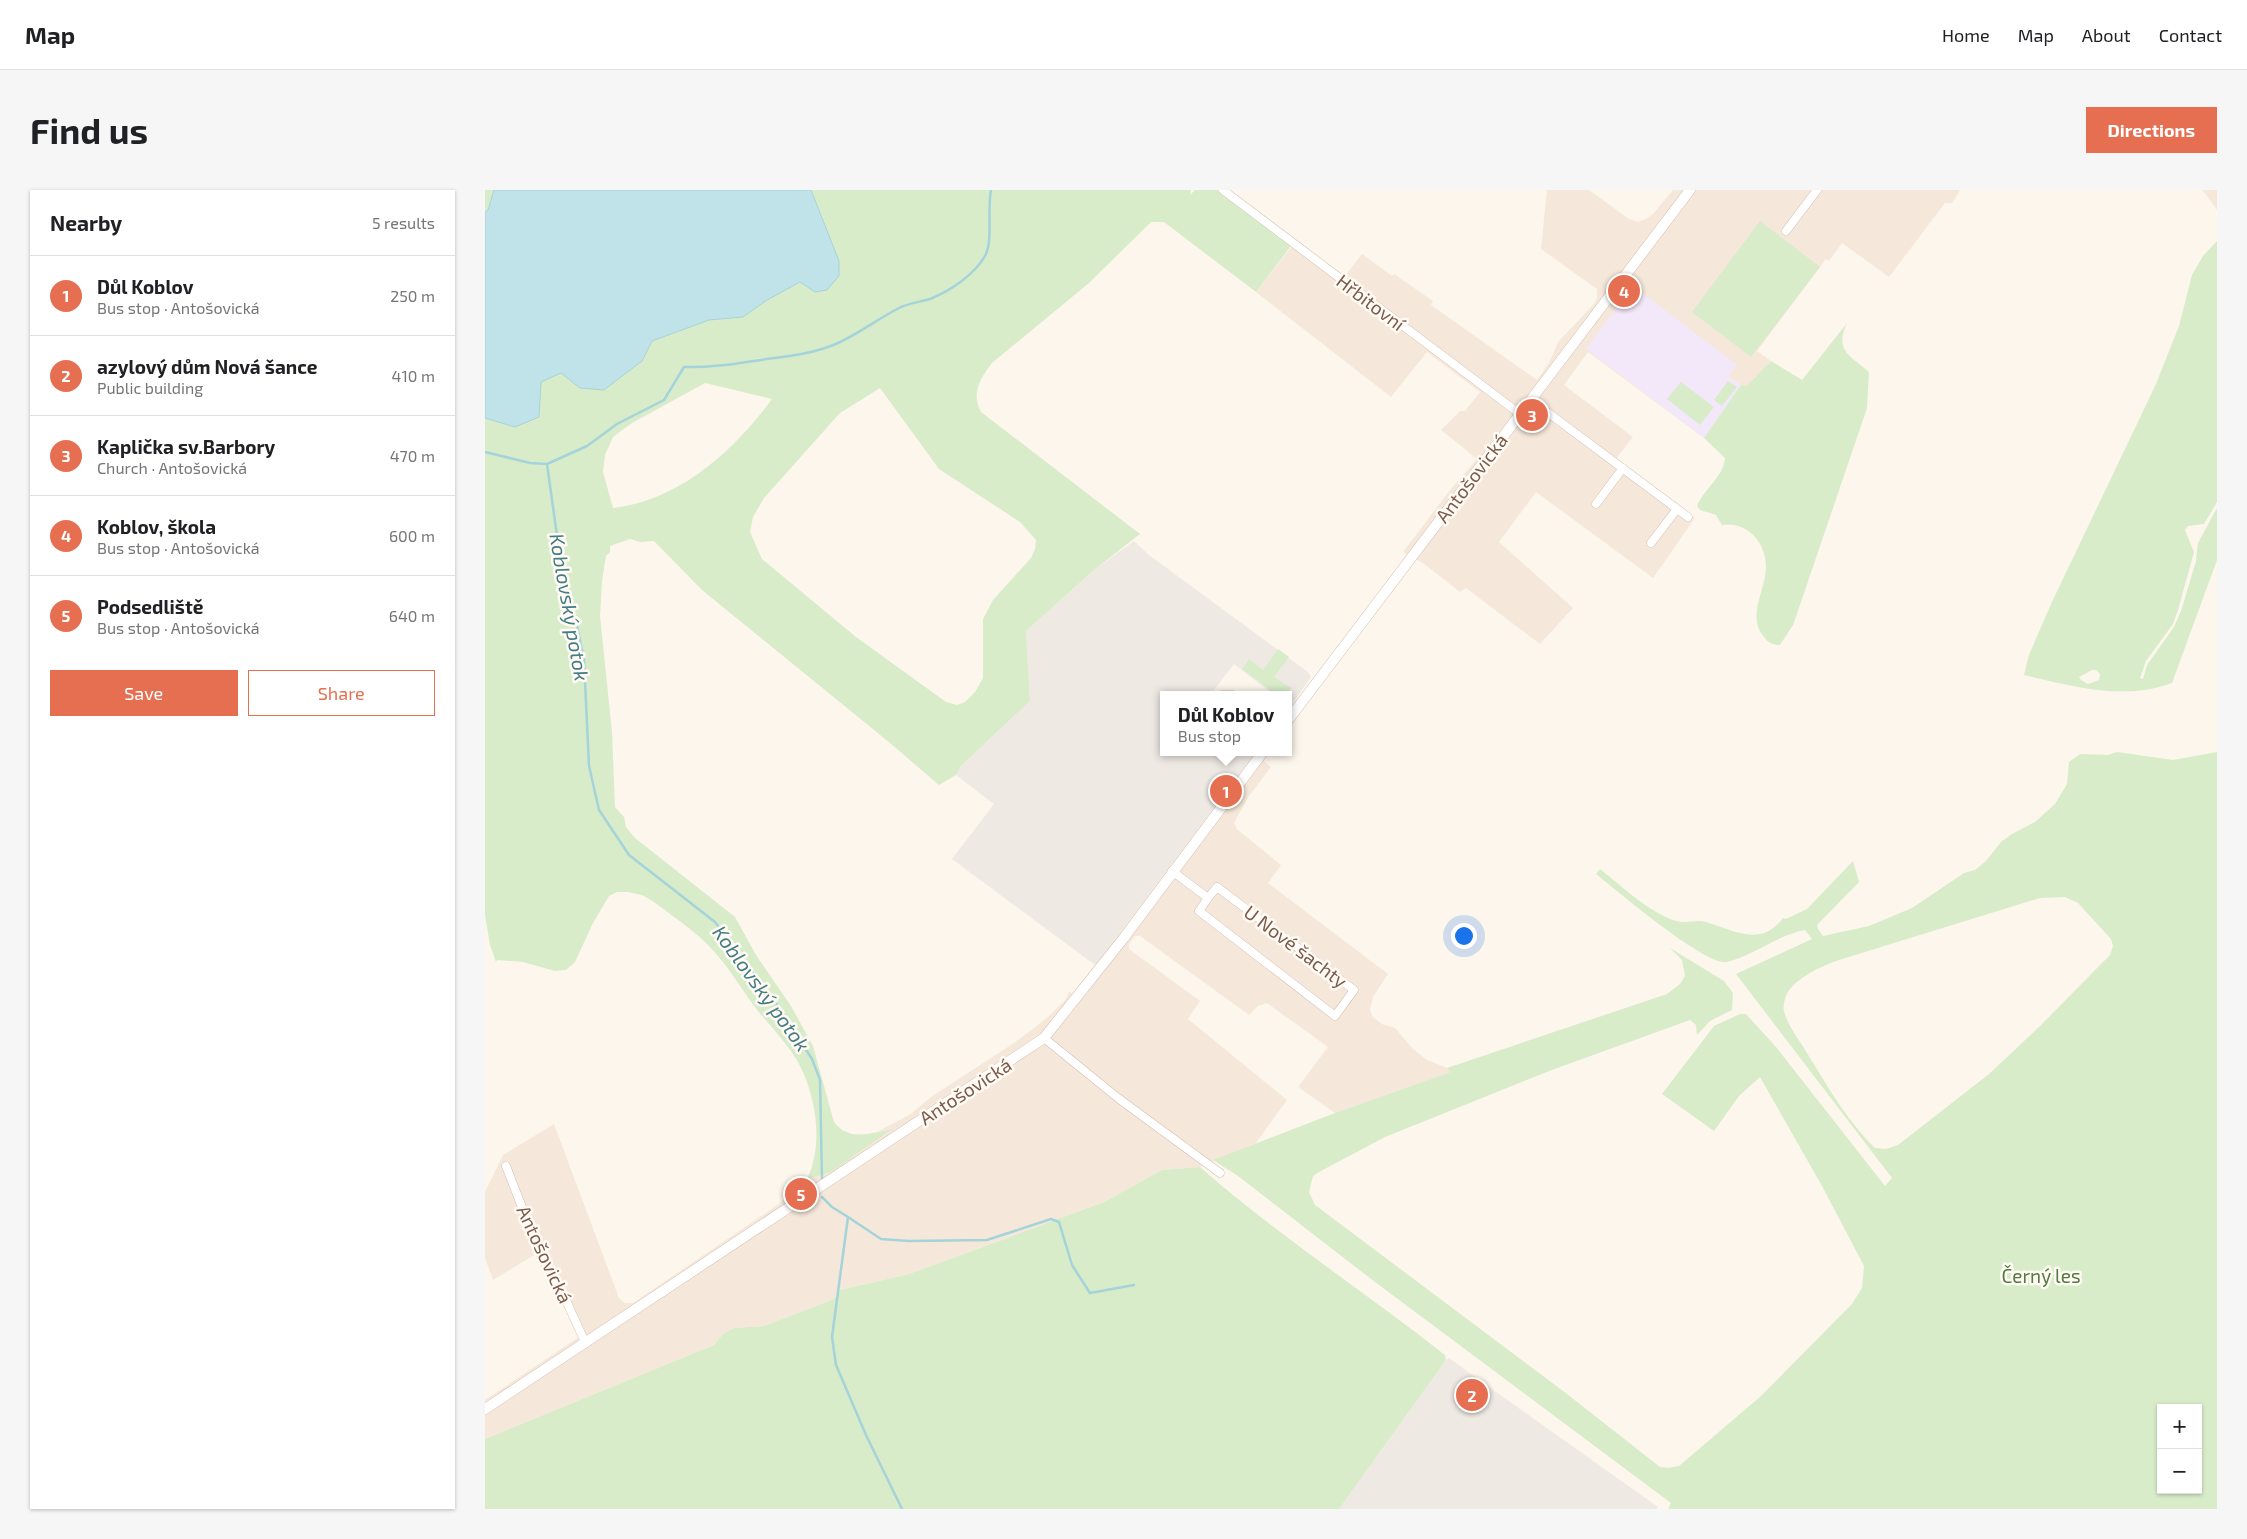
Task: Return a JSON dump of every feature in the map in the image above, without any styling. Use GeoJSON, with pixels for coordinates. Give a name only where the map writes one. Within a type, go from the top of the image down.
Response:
{"type":"FeatureCollection","features":[{"type":"Feature","properties":{"kind":"street","name":"Hřbitovní"},"geometry":{"type":"LineString","coordinates":[[1223,190],[1519,414]]}},
{"type":"Feature","properties":{"kind":"street","name":"Antošovická"},"geometry":{"type":"LineString","coordinates":[[1292,715],[1690,190]]}},
{"type":"Feature","properties":{"kind":"street"},"geometry":{"type":"LineString","coordinates":[[1786,231],[1817,190]]}},
{"type":"Feature","properties":{"kind":"street"},"geometry":{"type":"LineString","coordinates":[[1531,400],[1688,517]]}},
{"type":"Feature","properties":{"kind":"street"},"geometry":{"type":"LineString","coordinates":[[1596,504],[1623,468]]}},
{"type":"Feature","properties":{"kind":"street"},"geometry":{"type":"LineString","coordinates":[[1651,543],[1677,509]]}},
{"type":"Feature","properties":{"kind":"street","name":"Antošovická"},"geometry":{"type":"LineString","coordinates":[[485,1409],[1044,1038],[1117,946],[1260,756]]}},
{"type":"Feature","properties":{"kind":"street"},"geometry":{"type":"LineString","coordinates":[[1172,871],[1208,898]]}},
{"type":"Feature","properties":{"kind":"street","name":"U Nové šachty"},"geometry":{"type":"LineString","coordinates":[[1217,887],[1354,990],[1335,1016],[1199,911],[1208,898],[1217,887]]}},
{"type":"Feature","properties":{"kind":"street"},"geometry":{"type":"LineString","coordinates":[[1044,1038],[1118,1098],[1219,1173]]}},
{"type":"Feature","properties":{"kind":"street","name":"Antošovická"},"geometry":{"type":"LineString","coordinates":[[506,1166],[541,1256],[564,1296],[585,1342]]}},
{"type":"Feature","properties":{"kind":"shaded area"},"geometry":{"type":"Polygon","coordinates":[[[1547,190],[1589,190],[1629,219],[1638,222],[1653,214],[1673,190],[1960,190],[1952,203],[1945,203],[1889,277],[1842,243],[1829,261],[1826,259],[1757,351],[1771,361],[1747,387],[1741,385],[1704,438],[1588,352],[1564,385],[1633,437],[1616,459],[1695,518],[1653,578],[1536,492],[1499,542],[1573,608],[1540,644],[1466,588],[1460,592],[1423,563],[1403,552],[1450,490],[1477,459],[1441,430],[1460,411],[1465,411],[1480,392],[1427,352],[1391,397],[1256,292],[1296,241],[1345,276],[1362,254],[1392,276],[1394,274],[1433,301],[1431,305],[1537,380],[1549,363],[1558,342],[1594,304],[1597,298],[1597,289],[1541,249],[1547,190]]]}},
{"type":"Feature","properties":{"kind":"shaded area"},"geometry":{"type":"Polygon","coordinates":[[[2202,190],[2217,190],[2217,210],[2204,192],[2202,190]]]}},
{"type":"Feature","properties":{"kind":"shaded area"},"geometry":{"type":"Polygon","coordinates":[[[1633,286],[1737,365],[1728,376],[1741,385],[1704,438],[1586,349],[1633,286]]]}},
{"type":"Feature","properties":{"kind":"shaded area"},"geometry":{"type":"Polygon","coordinates":[[[1134,541],[1149,555],[1308,672],[1311,677],[1292,704],[1292,691],[1269,691],[1234,664],[1213,691],[1160,691],[1160,756],[1253,756],[1095,965],[952,859],[994,804],[956,775],[961,766],[1030,701],[1026,631],[1094,570],[1134,541]]]}},
{"type":"Feature","properties":{"kind":"shaded area"},"geometry":{"type":"Polygon","coordinates":[[[1253,756],[1257,756],[1271,767],[1249,796],[1234,823],[1237,829],[1281,865],[1268,883],[1388,974],[1373,997],[1370,1010],[1373,1017],[1382,1024],[1395,1028],[1413,1049],[1427,1060],[1452,1072],[1335,1113],[1298,1087],[1328,1047],[1267,1003],[1258,1006],[1249,1015],[1140,936],[1135,936],[1129,944],[1129,949],[1200,1001],[1188,1019],[1287,1100],[1256,1143],[1200,1167],[1162,1170],[1104,1202],[909,1274],[840,1290],[834,1299],[764,1326],[734,1328],[723,1334],[714,1345],[485,1439],[485,1400],[579,1337],[567,1309],[536,1254],[493,1280],[485,1258],[485,1192],[503,1155],[554,1124],[619,1298],[625,1303],[633,1303],[776,1206],[807,1179],[831,1171],[891,1129],[877,1132],[911,1114],[931,1097],[1017,1041],[1048,1017],[1066,999],[1069,991],[1072,994],[1253,756]]]}},
{"type":"Feature","properties":{"kind":"shaded area"},"geometry":{"type":"Polygon","coordinates":[[[1449,1358],[1658,1507],[1656,1509],[1339,1509],[1449,1358]]]}},
{"type":"Feature","properties":{"kind":"green space"},"geometry":{"type":"Polygon","coordinates":[[[485,190],[494,190],[488,210],[485,212],[485,190]]]}},
{"type":"Feature","properties":{"kind":"green space"},"geometry":{"type":"Polygon","coordinates":[[[811,190],[1191,190],[1190,195],[1195,190],[1218,190],[1291,246],[1256,292],[1164,222],[1151,222],[1089,283],[992,363],[984,375],[977,392],[978,405],[981,412],[1140,534],[1094,570],[1026,631],[1030,701],[961,766],[956,775],[939,785],[702,590],[654,541],[640,542],[630,539],[610,546],[610,552],[606,556],[602,581],[600,616],[612,732],[615,807],[624,817],[626,827],[635,838],[735,917],[756,955],[791,1006],[813,1046],[834,1122],[846,1132],[853,1134],[868,1134],[892,1129],[831,1172],[807,1179],[815,1151],[816,1120],[809,1089],[798,1062],[708,945],[651,900],[642,895],[628,892],[617,892],[609,896],[593,923],[575,962],[566,970],[555,971],[523,962],[497,960],[496,962],[490,945],[485,915],[485,418],[515,427],[539,417],[541,382],[561,373],[580,388],[604,390],[642,361],[652,341],[709,320],[743,317],[767,300],[800,282],[815,292],[839,261],[811,190]],[[705,383],[632,423],[613,437],[605,455],[603,472],[613,508],[637,503],[660,495],[682,484],[703,470],[740,437],[772,399],[705,383]],[[880,388],[840,413],[764,498],[753,517],[750,532],[762,559],[856,637],[946,702],[957,705],[965,702],[975,692],[983,678],[983,619],[993,600],[1031,558],[1036,540],[1020,522],[939,469],[880,388]]]}},
{"type":"Feature","properties":{"kind":"green space"},"geometry":{"type":"Polygon","coordinates":[[[1760,221],[1820,267],[1751,357],[1692,312],[1760,221]]]}},
{"type":"Feature","properties":{"kind":"green space"},"geometry":{"type":"Polygon","coordinates":[[[2217,241],[2217,502],[2204,524],[2188,526],[2185,530],[2194,552],[2178,610],[2173,624],[2146,661],[2140,678],[2143,679],[2147,665],[2174,627],[2181,611],[2196,561],[2198,543],[2217,508],[2217,560],[2172,683],[2136,691],[2098,690],[2024,675],[2029,655],[2051,604],[2156,384],[2179,326],[2192,275],[2203,256],[2217,241]],[[2092,670],[2079,677],[2088,684],[2099,680],[2100,674],[2096,670],[2092,670]]]}},
{"type":"Feature","properties":{"kind":"green space"},"geometry":{"type":"Polygon","coordinates":[[[1847,323],[1843,332],[1843,346],[1850,356],[1869,372],[1867,408],[1793,625],[1780,645],[1775,645],[1766,639],[1759,629],[1757,620],[1758,603],[1766,567],[1763,549],[1747,530],[1739,526],[1722,525],[1716,515],[1700,510],[1697,506],[1718,477],[1725,458],[1704,438],[1741,385],[1747,386],[1771,361],[1802,380],[1847,323]]]}},
{"type":"Feature","properties":{"kind":"green space"},"geometry":{"type":"Polygon","coordinates":[[[1728,381],[1737,387],[1722,406],[1714,400],[1728,381]]]}},
{"type":"Feature","properties":{"kind":"green space"},"geometry":{"type":"Polygon","coordinates":[[[1681,382],[1714,407],[1700,425],[1667,399],[1681,382]]]}},
{"type":"Feature","properties":{"kind":"green space"},"geometry":{"type":"Polygon","coordinates":[[[1278,649],[1289,657],[1274,677],[1291,688],[1289,691],[1272,691],[1242,669],[1249,659],[1263,670],[1278,649]]]}},
{"type":"Feature","properties":{"kind":"green space","name":"Černý les"},"geometry":{"type":"Polygon","coordinates":[[[2117,752],[2173,760],[2217,752],[2217,1509],[1668,1509],[1671,1503],[1371,1279],[1238,1176],[1213,1160],[1335,1113],[1451,1072],[1447,1068],[1667,994],[1680,984],[1685,976],[1682,960],[1670,948],[1724,981],[1733,993],[1732,1010],[1710,1021],[1697,1035],[1696,1025],[1690,1020],[1549,1071],[1385,1137],[1313,1176],[1309,1192],[1315,1205],[1567,1394],[1660,1467],[1679,1466],[1761,1396],[1852,1304],[1862,1288],[1864,1266],[1822,1186],[1760,1077],[1739,1096],[1714,1131],[1662,1094],[1714,1026],[1740,1014],[1746,1014],[1776,1047],[1885,1186],[1892,1178],[1736,974],[1812,939],[1805,930],[1785,936],[1737,959],[1727,962],[1716,960],[1701,953],[1661,926],[1596,874],[1600,869],[1645,905],[1665,917],[1683,922],[1702,921],[1736,932],[1756,935],[1774,927],[1783,918],[1786,919],[1807,909],[1853,861],[1859,882],[1817,925],[1823,936],[1869,926],[1912,908],[1964,873],[1975,870],[1986,861],[2001,842],[2035,822],[2055,804],[2067,784],[2069,762],[2080,754],[2108,755],[2117,752]],[[2065,897],[2040,898],[1839,960],[1807,975],[1788,992],[1784,1008],[1785,1016],[1790,1026],[1845,1113],[1875,1148],[1886,1149],[1898,1145],[1989,1074],[2040,1026],[2110,955],[2113,946],[2111,939],[2078,903],[2065,897]]]}},
{"type":"Feature","properties":{"kind":"green space"},"geometry":{"type":"Polygon","coordinates":[[[1200,1167],[1259,1216],[1445,1355],[1446,1360],[1339,1509],[485,1509],[485,1439],[714,1345],[723,1334],[734,1328],[764,1326],[834,1299],[840,1290],[909,1274],[988,1245],[1104,1202],[1162,1170],[1200,1167]]]}},
{"type":"Feature","properties":{"kind":"water"},"geometry":{"type":"Polygon","coordinates":[[[494,190],[811,190],[839,261],[839,276],[827,290],[815,292],[800,282],[767,300],[743,317],[709,320],[652,341],[642,361],[604,390],[580,388],[561,373],[541,382],[539,417],[515,427],[485,418],[485,212],[488,210],[494,190]]]}},
{"type":"Feature","properties":{"kind":"waterway"},"geometry":{"type":"LineString","coordinates":[[547,464],[587,446],[617,424],[664,400],[684,367],[736,364],[812,352],[846,339],[901,307],[930,299],[954,287],[976,268],[986,254],[989,240],[991,190]]}},
{"type":"Feature","properties":{"kind":"waterway","name":"Koblovský potok"},"geometry":{"type":"LineString","coordinates":[[485,452],[530,463],[547,464],[564,586],[577,626],[584,660],[589,766],[599,810],[629,855],[715,922],[780,1009],[812,1059],[820,1080],[822,1179]]}},
{"type":"Feature","properties":{"kind":"waterway","name":"Koblovský potok"},"geometry":{"type":"LineString","coordinates":[[822,1197],[832,1207],[848,1217],[832,1337],[836,1365],[866,1435],[902,1509]]}},
{"type":"Feature","properties":{"kind":"waterway"},"geometry":{"type":"LineString","coordinates":[[848,1217],[881,1239],[909,1241],[987,1240],[1051,1219],[1059,1222],[1072,1265],[1090,1293],[1134,1285]]}},
{"type":"Feature","properties":{"kind":"place","name":"Koblov, škola"},"geometry":{"type":"Point","coordinates":[1624,291]}},
{"type":"Feature","properties":{"kind":"place","name":"Kaplička sv.Barbory"},"geometry":{"type":"Point","coordinates":[1532,415]}},
{"type":"Feature","properties":{"kind":"place","name":"Důl Koblov"},"geometry":{"type":"Point","coordinates":[1226,791]}},
{"type":"Feature","properties":{"kind":"place","name":"Podsedliště"},"geometry":{"type":"Point","coordinates":[801,1194]}},
{"type":"Feature","properties":{"kind":"place","name":"azylový dům Nová šance"},"geometry":{"type":"Point","coordinates":[1472,1395]}}]}
